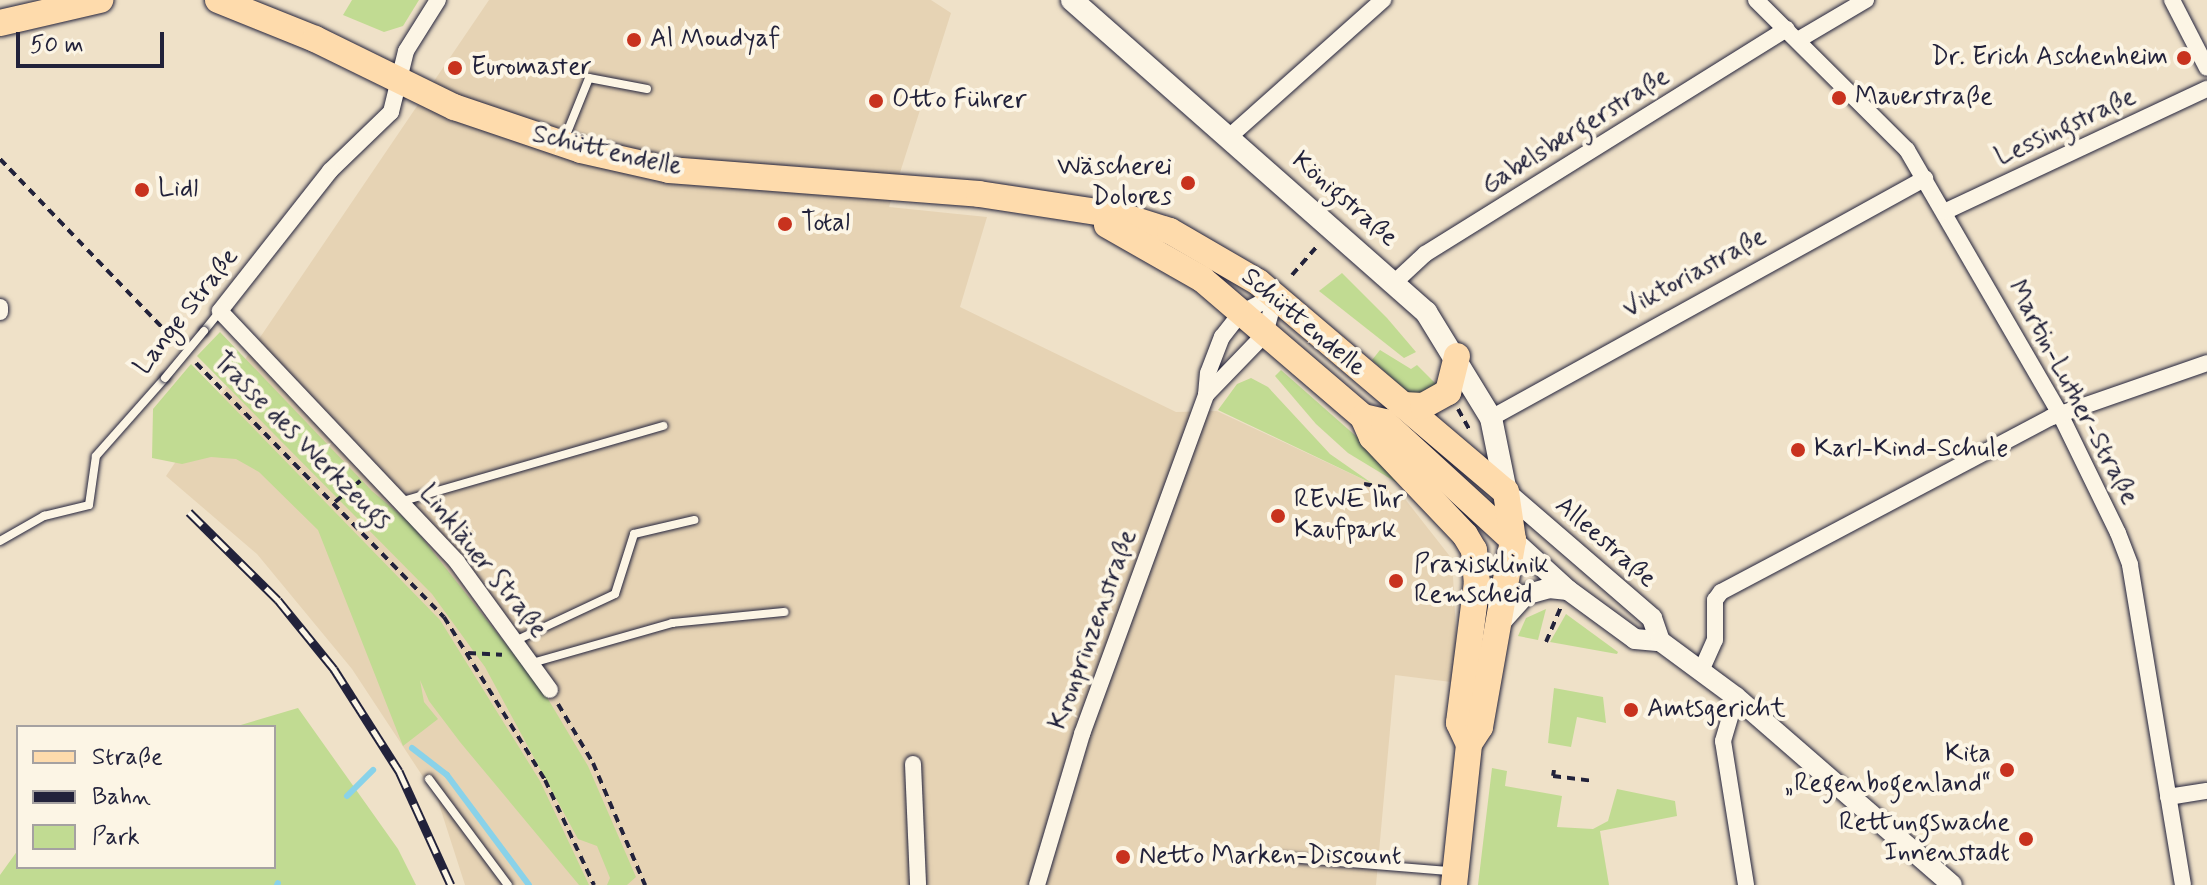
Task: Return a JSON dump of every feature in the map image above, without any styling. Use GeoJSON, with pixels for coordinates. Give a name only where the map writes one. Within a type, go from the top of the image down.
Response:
{"type":"FeatureCollection","features":[{"type":"Feature","properties":{"kind":"main road"},"geometry":{"type":"LineString","coordinates":[[0,23],[100,0]]}},
{"type":"Feature","properties":{"kind":"main road","name":"Schüttendelle"},"geometry":{"type":"LineString","coordinates":[[218,0],[454,107],[562,145],[669,170],[979,194],[1122,216],[1170,231],[1244,271],[1506,492]]}},
{"type":"Feature","properties":{"kind":"main road","name":"Königstraße"},"geometry":{"type":"LineString","coordinates":[[1080,3],[1426,312],[1457,356],[1491,418],[1506,492]]}},
{"type":"Feature","properties":{"kind":"main road","name":"Schüttendelle"},"geometry":{"type":"LineString","coordinates":[[1071,208],[1159,251],[1241,313],[1363,417],[1372,437],[1454,521],[1474,550]]}},
{"type":"Feature","properties":{"kind":"main road"},"geometry":{"type":"LineString","coordinates":[[1403,405],[1423,406],[1448,392],[1457,356]]}},
{"type":"Feature","properties":{"kind":"main road","name":"Schüttendelle"},"geometry":{"type":"LineString","coordinates":[[1363,417],[1384,422],[1513,540]]}},
{"type":"Feature","properties":{"kind":"main road"},"geometry":{"type":"LineString","coordinates":[[1469,744],[1459,723],[1477,582],[1474,550],[1483,511],[1506,492]]}},
{"type":"Feature","properties":{"kind":"main road"},"geometry":{"type":"LineString","coordinates":[[1454,878],[1469,744],[1480,727],[1513,540],[1506,492]]}},
{"type":"Feature","properties":{"kind":"street","name":"Lange Straße"},"geometry":{"type":"LineString","coordinates":[[220,311],[330,171],[391,112],[406,51],[438,0]]}},
{"type":"Feature","properties":{"kind":"street"},"geometry":{"type":"LineString","coordinates":[[1228,138],[1383,0]]}},
{"type":"Feature","properties":{"kind":"street","name":"Martin-Luther-Straße"},"geometry":{"type":"LineString","coordinates":[[1756,0],[1907,150],[1946,211],[2060,414],[2130,565],[2183,885]]}},
{"type":"Feature","properties":{"kind":"street"},"geometry":{"type":"LineString","coordinates":[[1792,34],[1866,0]]}},
{"type":"Feature","properties":{"kind":"street"},"geometry":{"type":"LineString","coordinates":[[2172,0],[2207,68]]}},
{"type":"Feature","properties":{"kind":"street","name":"Gabelsbergerstraße"},"geometry":{"type":"LineString","coordinates":[[1395,282],[1425,254],[1792,34]]}},
{"type":"Feature","properties":{"kind":"street","name":"Lessingstraße"},"geometry":{"type":"LineString","coordinates":[[1946,211],[2207,89]]}},
{"type":"Feature","properties":{"kind":"street","name":"Viktoriastraße"},"geometry":{"type":"LineString","coordinates":[[1491,418],[1925,178]]}},
{"type":"Feature","properties":{"kind":"street","name":"Kronprinzenstraße"},"geometry":{"type":"LineString","coordinates":[[1037,885],[1082,734],[1206,395],[1208,373],[1222,337],[1241,313],[1275,296]]}},
{"type":"Feature","properties":{"kind":"street","name":"Kronprinzenstraße"},"geometry":{"type":"LineString","coordinates":[[1206,395],[1265,334],[1275,296]]}},
{"type":"Feature","properties":{"kind":"street","name":"Linkläuer Straße"},"geometry":{"type":"LineString","coordinates":[[220,311],[403,501],[517,640],[550,690]]}},
{"type":"Feature","properties":{"kind":"street"},"geometry":{"type":"LineString","coordinates":[[1701,671],[1715,640],[1715,600],[1721,592],[2060,414],[2207,363]]}},
{"type":"Feature","properties":{"kind":"street","name":"Alleestraße"},"geometry":{"type":"LineString","coordinates":[[1506,492],[1652,618],[1660,641]]}},
{"type":"Feature","properties":{"kind":"street","name":"Alleestraße"},"geometry":{"type":"LineString","coordinates":[[1513,540],[1568,590],[1635,639],[1660,641],[1736,697],[1952,885]]}},
{"type":"Feature","properties":{"kind":"street"},"geometry":{"type":"LineString","coordinates":[[1497,627],[1525,595],[1549,588],[1568,590]]}},
{"type":"Feature","properties":{"kind":"street"},"geometry":{"type":"LineString","coordinates":[[1736,697],[1723,741],[1746,885]]}},
{"type":"Feature","properties":{"kind":"street"},"geometry":{"type":"LineString","coordinates":[[913,764],[918,885]]}},
{"type":"Feature","properties":{"kind":"street"},"geometry":{"type":"LineString","coordinates":[[2168,797],[2207,791]]}},
{"type":"Feature","properties":{"kind":"lane"},"geometry":{"type":"LineString","coordinates":[[562,145],[589,78],[647,89]]}},
{"type":"Feature","properties":{"kind":"lane","name":"Lange Straße"},"geometry":{"type":"LineString","coordinates":[[0,541],[44,516],[89,505],[96,456],[220,311]]}},
{"type":"Feature","properties":{"kind":"lane"},"geometry":{"type":"LineString","coordinates":[[403,501],[663,426]]}},
{"type":"Feature","properties":{"kind":"lane"},"geometry":{"type":"LineString","coordinates":[[517,640],[615,594],[634,534],[694,520]]}},
{"type":"Feature","properties":{"kind":"lane"},"geometry":{"type":"LineString","coordinates":[[532,663],[672,623],[784,612]]}},
{"type":"Feature","properties":{"kind":"lane"},"geometry":{"type":"LineString","coordinates":[[429,779],[508,885]]}},
{"type":"Feature","properties":{"kind":"lane"},"geometry":{"type":"LineString","coordinates":[[1266,856],[1454,878]]}},
{"type":"Feature","properties":{"kind":"path","name":"Trasse des Werkzeugs"},"geometry":{"type":"LineString","coordinates":[[0,159],[183,349]]}},
{"type":"Feature","properties":{"kind":"path"},"geometry":{"type":"LineString","coordinates":[[1292,275],[1317,246]]}},
{"type":"Feature","properties":{"kind":"path","name":"Trasse des Werkzeugs"},"geometry":{"type":"LineString","coordinates":[[194,361],[428,597],[468,653],[545,780],[594,885]]}},
{"type":"Feature","properties":{"kind":"path"},"geometry":{"type":"LineString","coordinates":[[335,502],[372,470]]}},
{"type":"Feature","properties":{"kind":"path"},"geometry":{"type":"LineString","coordinates":[[1364,484],[1389,489]]}},
{"type":"Feature","properties":{"kind":"path"},"geometry":{"type":"LineString","coordinates":[[1546,642],[1568,590]]}},
{"type":"Feature","properties":{"kind":"path"},"geometry":{"type":"LineString","coordinates":[[468,653],[496,656],[509,652],[517,640]]}},
{"type":"Feature","properties":{"kind":"path"},"geometry":{"type":"LineString","coordinates":[[550,690],[593,763],[644,885]]}},
{"type":"Feature","properties":{"kind":"path"},"geometry":{"type":"LineString","coordinates":[[1554,770],[1553,776],[1591,781]]}},
{"type":"Feature","properties":{"kind":"shaded area"},"geometry":{"type":"Polygon","coordinates":[[[489,0],[931,0],[951,13],[889,207],[987,217],[960,307],[1176,412],[1217,411],[1405,499],[1452,559],[1459,683],[1395,675],[1376,885],[465,885],[437,798],[352,669],[257,554],[166,476],[489,0]]]}},
{"type":"Feature","properties":{"kind":"green space"},"geometry":{"type":"Polygon","coordinates":[[[352,0],[419,0],[403,26],[384,32],[343,15],[352,0]]]}},
{"type":"Feature","properties":{"kind":"green space"},"geometry":{"type":"Polygon","coordinates":[[[1342,273],[1416,352],[1404,358],[1319,291],[1342,273]]]}},
{"type":"Feature","properties":{"kind":"green space"},"geometry":{"type":"Polygon","coordinates":[[[220,332],[372,491],[411,524],[545,694],[588,766],[636,877],[627,885],[607,885],[610,878],[597,846],[578,839],[485,667],[432,594],[197,356],[220,332]]]}},
{"type":"Feature","properties":{"kind":"green space"},"geometry":{"type":"Polygon","coordinates":[[[1380,350],[1411,369],[1417,365],[1438,386],[1427,394],[1409,393],[1372,360],[1380,350]]]}},
{"type":"Feature","properties":{"kind":"green space"},"geometry":{"type":"Polygon","coordinates":[[[191,364],[440,620],[540,781],[589,885],[579,885],[460,742],[429,701],[420,680],[424,702],[438,719],[403,746],[318,530],[259,472],[236,459],[211,457],[182,464],[152,458],[153,409],[191,364]]]}},
{"type":"Feature","properties":{"kind":"green space"},"geometry":{"type":"Polygon","coordinates":[[[1281,370],[1374,452],[1404,487],[1348,453],[1316,424],[1275,376],[1281,370]]]}},
{"type":"Feature","properties":{"kind":"green space"},"geometry":{"type":"Polygon","coordinates":[[[1251,378],[1268,387],[1330,454],[1373,484],[1218,410],[1237,384],[1251,378]]]}},
{"type":"Feature","properties":{"kind":"green space"},"geometry":{"type":"Polygon","coordinates":[[[1546,609],[1538,640],[1518,636],[1526,618],[1546,609]]]}},
{"type":"Feature","properties":{"kind":"green space"},"geometry":{"type":"Polygon","coordinates":[[[1566,614],[1618,652],[1617,654],[1550,642],[1566,614]]]}},
{"type":"Feature","properties":{"kind":"green space"},"geometry":{"type":"Polygon","coordinates":[[[1554,688],[1603,697],[1606,723],[1577,717],[1571,747],[1548,743],[1554,688]]]}},
{"type":"Feature","properties":{"kind":"green space"},"geometry":{"type":"Polygon","coordinates":[[[298,708],[398,849],[416,885],[0,885],[0,875],[16,853],[16,869],[276,869],[276,725],[241,725],[298,708]]]}},
{"type":"Feature","properties":{"kind":"green space"},"geometry":{"type":"Polygon","coordinates":[[[1492,768],[1507,771],[1505,786],[1562,796],[1557,827],[1593,829],[1608,821],[1617,789],[1675,801],[1677,816],[1600,831],[1609,885],[1478,885],[1492,768]]]}},
{"type":"Feature","properties":{"kind":"waterway"},"geometry":{"type":"LineString","coordinates":[[412,748],[447,775],[529,885]]}},
{"type":"Feature","properties":{"kind":"waterway"},"geometry":{"type":"LineString","coordinates":[[347,796],[373,770]]}},
{"type":"Feature","properties":{"kind":"railway"},"geometry":{"type":"LineString","coordinates":[[189,512],[278,600],[334,669],[399,771],[451,885]]}},
{"type":"Feature","properties":{"kind":"place","name":"Al Moudyaf"},"geometry":{"type":"Point","coordinates":[634,40]}},
{"type":"Feature","properties":{"kind":"place","name":"Dr. Erich Aschenheim"},"geometry":{"type":"Point","coordinates":[2184,58]}},
{"type":"Feature","properties":{"kind":"place","name":"Euromaster"},"geometry":{"type":"Point","coordinates":[455,68]}},
{"type":"Feature","properties":{"kind":"place","name":"Mauerstraße"},"geometry":{"type":"Point","coordinates":[1839,98]}},
{"type":"Feature","properties":{"kind":"place","name":"Otto Führer"},"geometry":{"type":"Point","coordinates":[876,101]}},
{"type":"Feature","properties":{"kind":"place","name":"Wäscherei Dolores"},"geometry":{"type":"Point","coordinates":[1188,183]}},
{"type":"Feature","properties":{"kind":"place","name":"Lidl"},"geometry":{"type":"Point","coordinates":[142,190]}},
{"type":"Feature","properties":{"kind":"place","name":"Total"},"geometry":{"type":"Point","coordinates":[785,224]}},
{"type":"Feature","properties":{"kind":"place","name":"Karl-Kind-Schule"},"geometry":{"type":"Point","coordinates":[1798,450]}},
{"type":"Feature","properties":{"kind":"place","name":"REWE Ihr Kaufpark"},"geometry":{"type":"Point","coordinates":[1278,516]}},
{"type":"Feature","properties":{"kind":"place","name":"Praxisklinik Remscheid"},"geometry":{"type":"Point","coordinates":[1396,581]}},
{"type":"Feature","properties":{"kind":"place","name":"Amtsgericht"},"geometry":{"type":"Point","coordinates":[1631,710]}},
{"type":"Feature","properties":{"kind":"place","name":"Kita „Regenbogenland“"},"geometry":{"type":"Point","coordinates":[2007,770]}},
{"type":"Feature","properties":{"kind":"place","name":"Rettungswache Innenstadt"},"geometry":{"type":"Point","coordinates":[2026,839]}},
{"type":"Feature","properties":{"kind":"place","name":"Netto Marken-Discount"},"geometry":{"type":"Point","coordinates":[1123,857]}}]}
